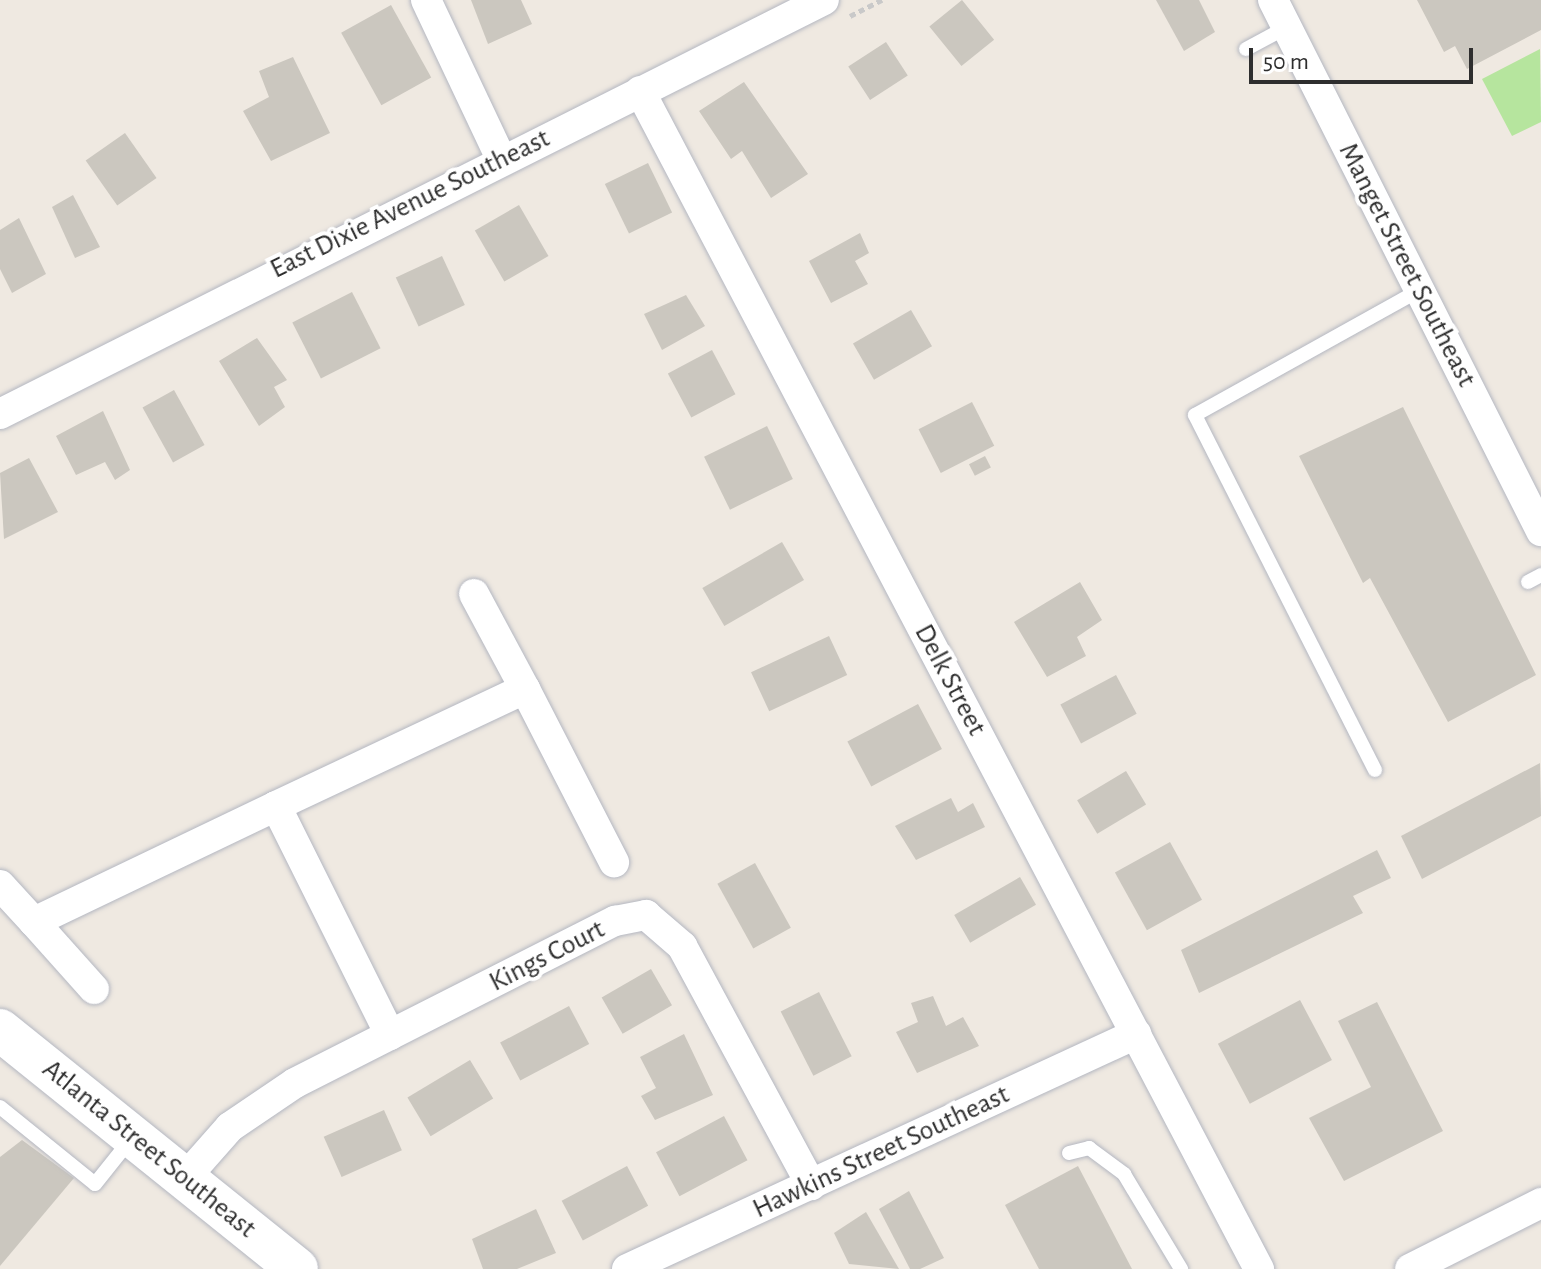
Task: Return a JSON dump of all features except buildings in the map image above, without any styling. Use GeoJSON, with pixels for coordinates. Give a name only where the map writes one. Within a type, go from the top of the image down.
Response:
{"type":"FeatureCollection","features":[{"type":"Feature","properties":{"kind":"main road","name":"Atlanta Street Southeast"},"geometry":{"type":"LineString","coordinates":[[4,1041],[133,1136],[297,1269]]}},
{"type":"Feature","properties":{"kind":"street"},"geometry":{"type":"LineString","coordinates":[[426,0],[501,159]]}},
{"type":"Feature","properties":{"kind":"street","name":"East Dixie Avenue Southeast"},"geometry":{"type":"LineString","coordinates":[[0,414],[501,159],[824,0]]}},
{"type":"Feature","properties":{"kind":"street","name":"Manget Street Southeast"},"geometry":{"type":"LineString","coordinates":[[1273,0],[1541,531]]}},
{"type":"Feature","properties":{"kind":"street","name":"Delk Street"},"geometry":{"type":"LineString","coordinates":[[640,91],[1259,1269]]}},
{"type":"Feature","properties":{"kind":"street"},"geometry":{"type":"LineString","coordinates":[[474,594],[614,862]]}},
{"type":"Feature","properties":{"kind":"street"},"geometry":{"type":"LineString","coordinates":[[34,922],[525,689]]}},
{"type":"Feature","properties":{"kind":"street"},"geometry":{"type":"LineString","coordinates":[[276,806],[390,1035]]}},
{"type":"Feature","properties":{"kind":"street"},"geometry":{"type":"LineString","coordinates":[[0,885],[94,989]]}},
{"type":"Feature","properties":{"kind":"street","name":"Kings Court"},"geometry":{"type":"LineString","coordinates":[[185,1178],[249,1111],[390,1035],[615,921],[646,915],[682,946],[811,1185]]}},
{"type":"Feature","properties":{"kind":"street","name":"Hawkins Street Southeast"},"geometry":{"type":"LineString","coordinates":[[627,1269],[1136,1034]]}},
{"type":"Feature","properties":{"kind":"street"},"geometry":{"type":"LineString","coordinates":[[1418,1267],[1541,1203]]}},
{"type":"Feature","properties":{"kind":"lane"},"geometry":{"type":"LineString","coordinates":[[1246,49],[1287,27]]}},
{"type":"Feature","properties":{"kind":"lane"},"geometry":{"type":"LineString","coordinates":[[1375,770],[1195,415],[1420,290]]}},
{"type":"Feature","properties":{"kind":"lane"},"geometry":{"type":"LineString","coordinates":[[0,1107],[95,1184],[133,1136]]}},
{"type":"Feature","properties":{"kind":"lane"},"geometry":{"type":"LineString","coordinates":[[1069,1153],[1089,1148],[1124,1174],[1181,1269]]}},
{"type":"Feature","properties":{"kind":"green space"},"geometry":{"type":"Polygon","coordinates":[[[1540,49],[1541,122],[1512,136],[1482,79],[1540,49]]]}}]}
